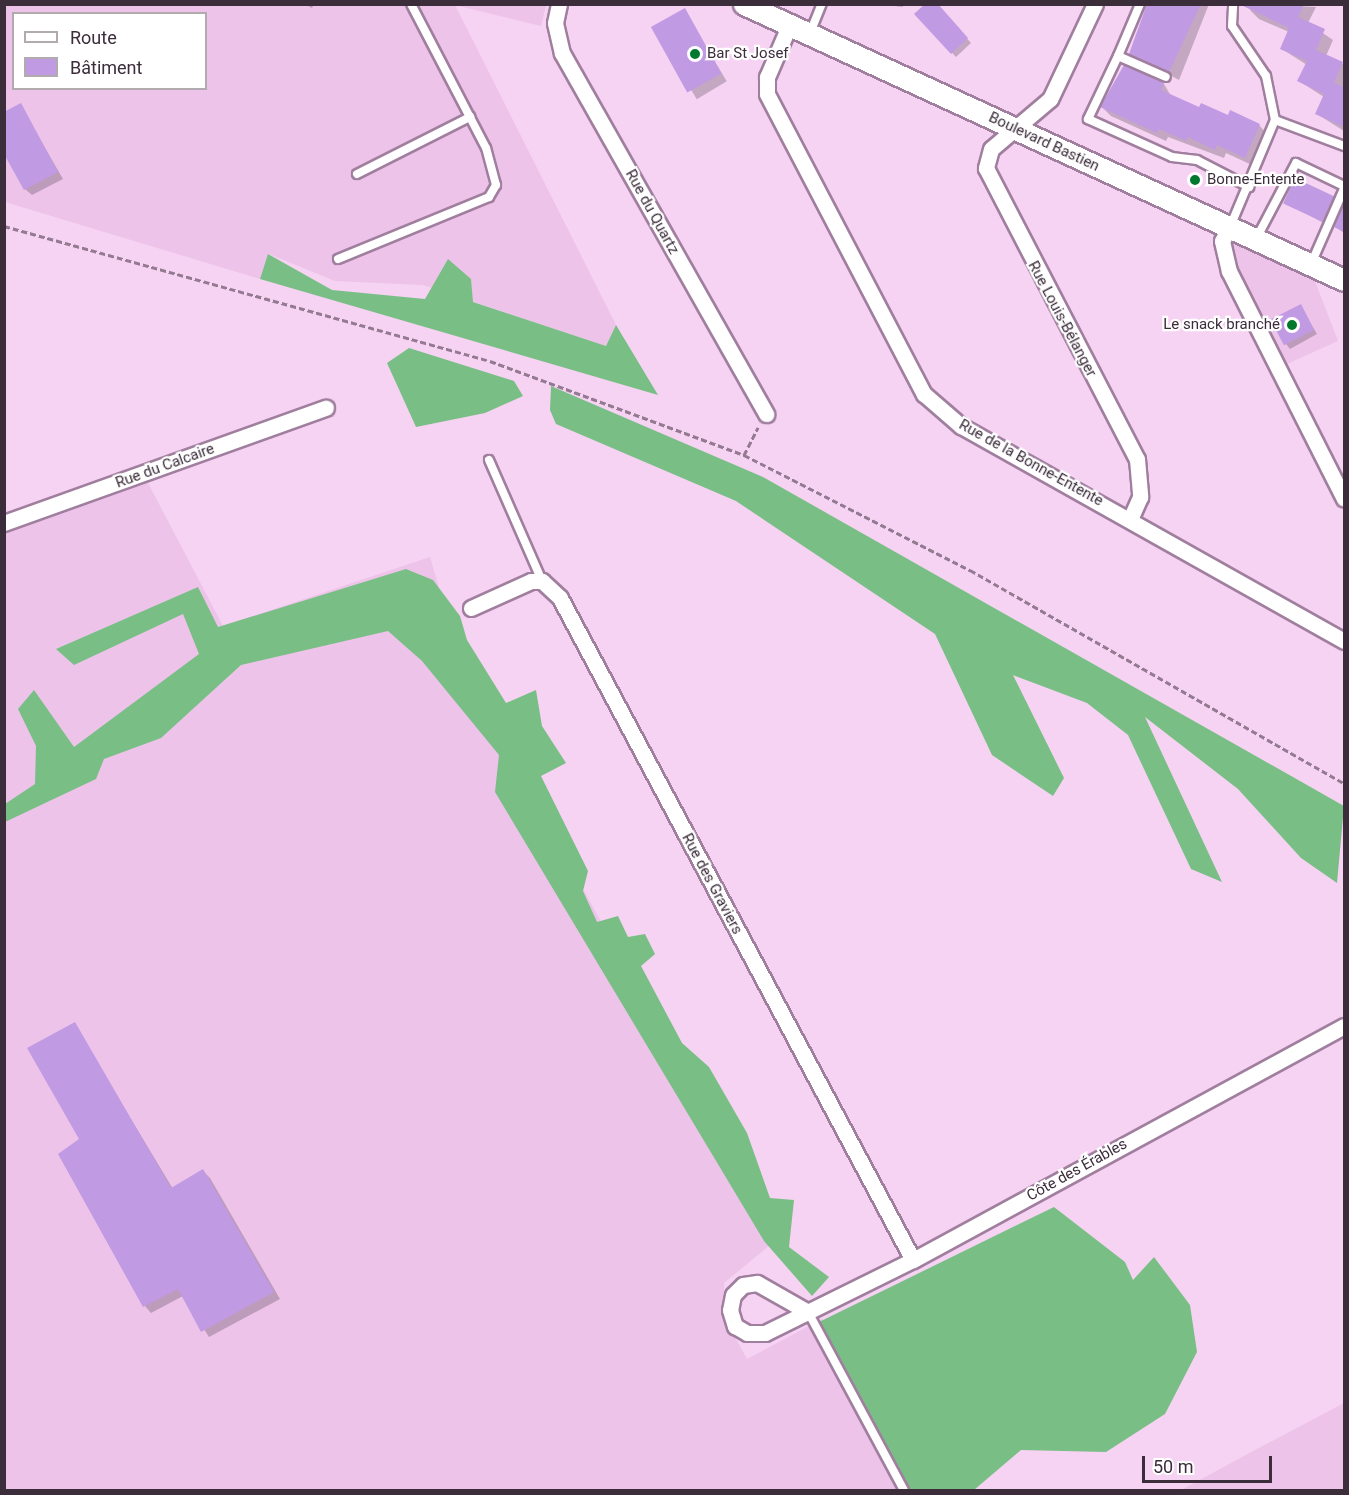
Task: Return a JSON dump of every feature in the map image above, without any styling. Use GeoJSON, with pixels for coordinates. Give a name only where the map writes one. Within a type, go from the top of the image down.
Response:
{"type":"FeatureCollection","features":[{"type":"Feature","properties":{"kind":"main road","name":"Boulevard Bastien"},"geometry":{"type":"LineString","coordinates":[[744,4],[1344,280]]}},
{"type":"Feature","properties":{"kind":"street","name":"Rue du Quartz"},"geometry":{"type":"LineString","coordinates":[[559,4],[555,23],[562,52],[766,414]]}},
{"type":"Feature","properties":{"kind":"street","name":"Rue Louis-Bélanger"},"geometry":{"type":"LineString","coordinates":[[1095,4],[1050,99],[991,149],[988,180],[1137,459],[1140,497],[1130,519]]}},
{"type":"Feature","properties":{"kind":"street","name":"Rue de la Bonne-Entente"},"geometry":{"type":"LineString","coordinates":[[789,26],[767,76],[767,94],[924,394],[961,426],[1344,640]]}},
{"type":"Feature","properties":{"kind":"street"},"geometry":{"type":"LineString","coordinates":[[1230,228],[1222,241],[1229,271],[1344,499]]}},
{"type":"Feature","properties":{"kind":"street","name":"Rue du Calcaire"},"geometry":{"type":"LineString","coordinates":[[4,523],[326,408]]}},
{"type":"Feature","properties":{"kind":"street"},"geometry":{"type":"LineString","coordinates":[[471,608],[517,585],[542,581]]}},
{"type":"Feature","properties":{"kind":"street","name":"Rue des Graviers"},"geometry":{"type":"LineString","coordinates":[[542,581],[560,598],[913,1260]]}},
{"type":"Feature","properties":{"kind":"street","name":"Côte des Érables"},"geometry":{"type":"LineString","coordinates":[[808,1312],[757,1283],[733,1295],[730,1310],[735,1326],[747,1333],[765,1333],[808,1312],[913,1260],[1344,1026]]}},
{"type":"Feature","properties":{"kind":"lane"},"geometry":{"type":"LineString","coordinates":[[338,259],[489,197],[496,185],[495,169],[411,4]]}},
{"type":"Feature","properties":{"kind":"lane"},"geometry":{"type":"LineString","coordinates":[[809,34],[822,4]]}},
{"type":"Feature","properties":{"kind":"lane"},"geometry":{"type":"LineString","coordinates":[[1140,4],[1088,119],[1172,157],[1197,160],[1249,187]]}},
{"type":"Feature","properties":{"kind":"lane"},"geometry":{"type":"LineString","coordinates":[[1230,228],[1275,120],[1266,76],[1239,44],[1232,26],[1233,4]]}},
{"type":"Feature","properties":{"kind":"lane"},"geometry":{"type":"LineString","coordinates":[[1118,56],[1166,77]]}},
{"type":"Feature","properties":{"kind":"lane"},"geometry":{"type":"LineString","coordinates":[[357,174],[470,117]]}},
{"type":"Feature","properties":{"kind":"lane"},"geometry":{"type":"LineString","coordinates":[[1275,120],[1344,146]]}},
{"type":"Feature","properties":{"kind":"lane"},"geometry":{"type":"LineString","coordinates":[[1256,240],[1296,164],[1344,188],[1311,264]]}},
{"type":"Feature","properties":{"kind":"lane"},"geometry":{"type":"LineString","coordinates":[[489,460],[542,581]]}},
{"type":"Feature","properties":{"kind":"lane"},"geometry":{"type":"LineString","coordinates":[[808,1312],[904,1491]]}},
{"type":"Feature","properties":{"kind":"path"},"geometry":{"type":"LineString","coordinates":[[4,226],[490,361],[744,455],[951,559],[1344,783]]}},
{"type":"Feature","properties":{"kind":"path"},"geometry":{"type":"LineString","coordinates":[[744,455],[756,430]]}},
{"type":"Feature","properties":{"kind":"shaded area"},"geometry":{"type":"Polygon","coordinates":[[[4,5],[455,5],[616,325],[606,346],[423,285],[335,281],[269,254],[260,279],[5,202],[4,5]]]}},
{"type":"Feature","properties":{"kind":"shaded area"},"geometry":{"type":"Polygon","coordinates":[[[455,5],[546,5],[541,26],[455,5]]]}},
{"type":"Feature","properties":{"kind":"shaded area"},"geometry":{"type":"Polygon","coordinates":[[[1230,227],[1308,263],[1338,341],[1278,368],[1229,271],[1230,227]]]}},
{"type":"Feature","properties":{"kind":"shaded area"},"geometry":{"type":"Polygon","coordinates":[[[148,483],[223,626],[430,557],[461,663],[765,1225],[770,1245],[724,1283],[725,1319],[747,1359],[822,1319],[914,1490],[5,1490],[4,534],[148,483]]]}},
{"type":"Feature","properties":{"kind":"shaded area"},"geometry":{"type":"Polygon","coordinates":[[[1344,1403],[1344,1490],[1181,1490],[1257,1449],[1344,1403]]]}},
{"type":"Feature","properties":{"kind":"green space"},"geometry":{"type":"Polygon","coordinates":[[[268,254],[332,290],[425,299],[448,259],[471,279],[473,302],[606,346],[616,325],[658,395],[260,279],[268,254]]]}},
{"type":"Feature","properties":{"kind":"green space"},"geometry":{"type":"Polygon","coordinates":[[[409,348],[514,381],[523,396],[485,413],[416,427],[387,363],[409,348]]]}},
{"type":"Feature","properties":{"kind":"green space"},"geometry":{"type":"Polygon","coordinates":[[[551,386],[763,477],[1344,806],[1337,883],[1301,858],[1238,789],[1145,717],[1222,882],[1191,869],[1128,735],[1087,703],[1013,675],[1064,778],[1053,796],[992,755],[935,634],[736,501],[556,424],[550,410],[551,386]]]}},
{"type":"Feature","properties":{"kind":"green space"},"geometry":{"type":"Polygon","coordinates":[[[406,569],[433,580],[460,616],[467,640],[506,703],[536,690],[542,726],[566,763],[541,776],[588,871],[583,891],[597,922],[618,916],[628,937],[645,934],[655,954],[641,966],[682,1043],[709,1067],[747,1133],[770,1198],[794,1200],[789,1247],[829,1277],[812,1296],[764,1241],[495,792],[499,755],[422,661],[388,631],[241,665],[161,738],[104,759],[96,779],[5,822],[5,804],[35,784],[36,746],[18,709],[34,690],[74,747],[199,654],[183,614],[74,665],[56,649],[198,587],[218,627],[406,569]]]}},
{"type":"Feature","properties":{"kind":"green space"},"geometry":{"type":"Polygon","coordinates":[[[1054,1207],[1125,1262],[1133,1280],[1154,1257],[1190,1305],[1197,1352],[1165,1414],[1106,1452],[1021,1450],[974,1490],[904,1490],[819,1322],[1054,1207]]]}},
{"type":"Feature","properties":{"kind":"building"},"geometry":{"type":"Polygon","coordinates":[[[925,4],[938,4],[968,38],[951,54],[914,14],[925,4]]]}},
{"type":"Feature","properties":{"kind":"building"},"geometry":{"type":"Polygon","coordinates":[[[1147,4],[1201,4],[1169,72],[1129,54],[1147,4]]]}},
{"type":"Feature","properties":{"kind":"building"},"geometry":{"type":"Polygon","coordinates":[[[1239,4],[1304,4],[1298,17],[1325,29],[1316,50],[1343,62],[1334,83],[1344,87],[1344,127],[1315,114],[1324,94],[1297,81],[1307,61],[1280,49],[1289,28],[1239,4]]]}},
{"type":"Feature","properties":{"kind":"building"},"geometry":{"type":"Polygon","coordinates":[[[685,8],[721,74],[687,93],[651,27],[685,8]]]}},
{"type":"Feature","properties":{"kind":"building"},"geometry":{"type":"Polygon","coordinates":[[[1124,65],[1164,83],[1161,90],[1199,107],[1201,103],[1228,115],[1230,110],[1260,124],[1245,158],[1217,145],[1215,150],[1188,137],[1186,141],[1159,129],[1157,133],[1100,107],[1124,65]]]}},
{"type":"Feature","properties":{"kind":"building"},"geometry":{"type":"Polygon","coordinates":[[[21,103],[58,172],[24,190],[4,154],[4,112],[21,103]]]}},
{"type":"Feature","properties":{"kind":"building"},"geometry":{"type":"Polygon","coordinates":[[[1295,178],[1334,196],[1322,222],[1283,203],[1295,178]]]}},
{"type":"Feature","properties":{"kind":"building"},"geometry":{"type":"Polygon","coordinates":[[[1344,203],[1344,232],[1334,227],[1344,203]]]}},
{"type":"Feature","properties":{"kind":"building"},"geometry":{"type":"Polygon","coordinates":[[[1301,304],[1314,330],[1284,345],[1271,319],[1301,304]]]}},
{"type":"Feature","properties":{"kind":"building"},"geometry":{"type":"Polygon","coordinates":[[[75,1022],[171,1188],[203,1169],[274,1292],[201,1332],[178,1289],[143,1307],[58,1154],[79,1139],[27,1048],[75,1022]]]}},
{"type":"Feature","properties":{"kind":"place","name":"Bar St Josef"},"geometry":{"type":"Point","coordinates":[695,54]}},
{"type":"Feature","properties":{"kind":"place","name":"Bonne-Entente"},"geometry":{"type":"Point","coordinates":[1195,180]}},
{"type":"Feature","properties":{"kind":"place","name":"Le snack branché"},"geometry":{"type":"Point","coordinates":[1292,325]}}]}
